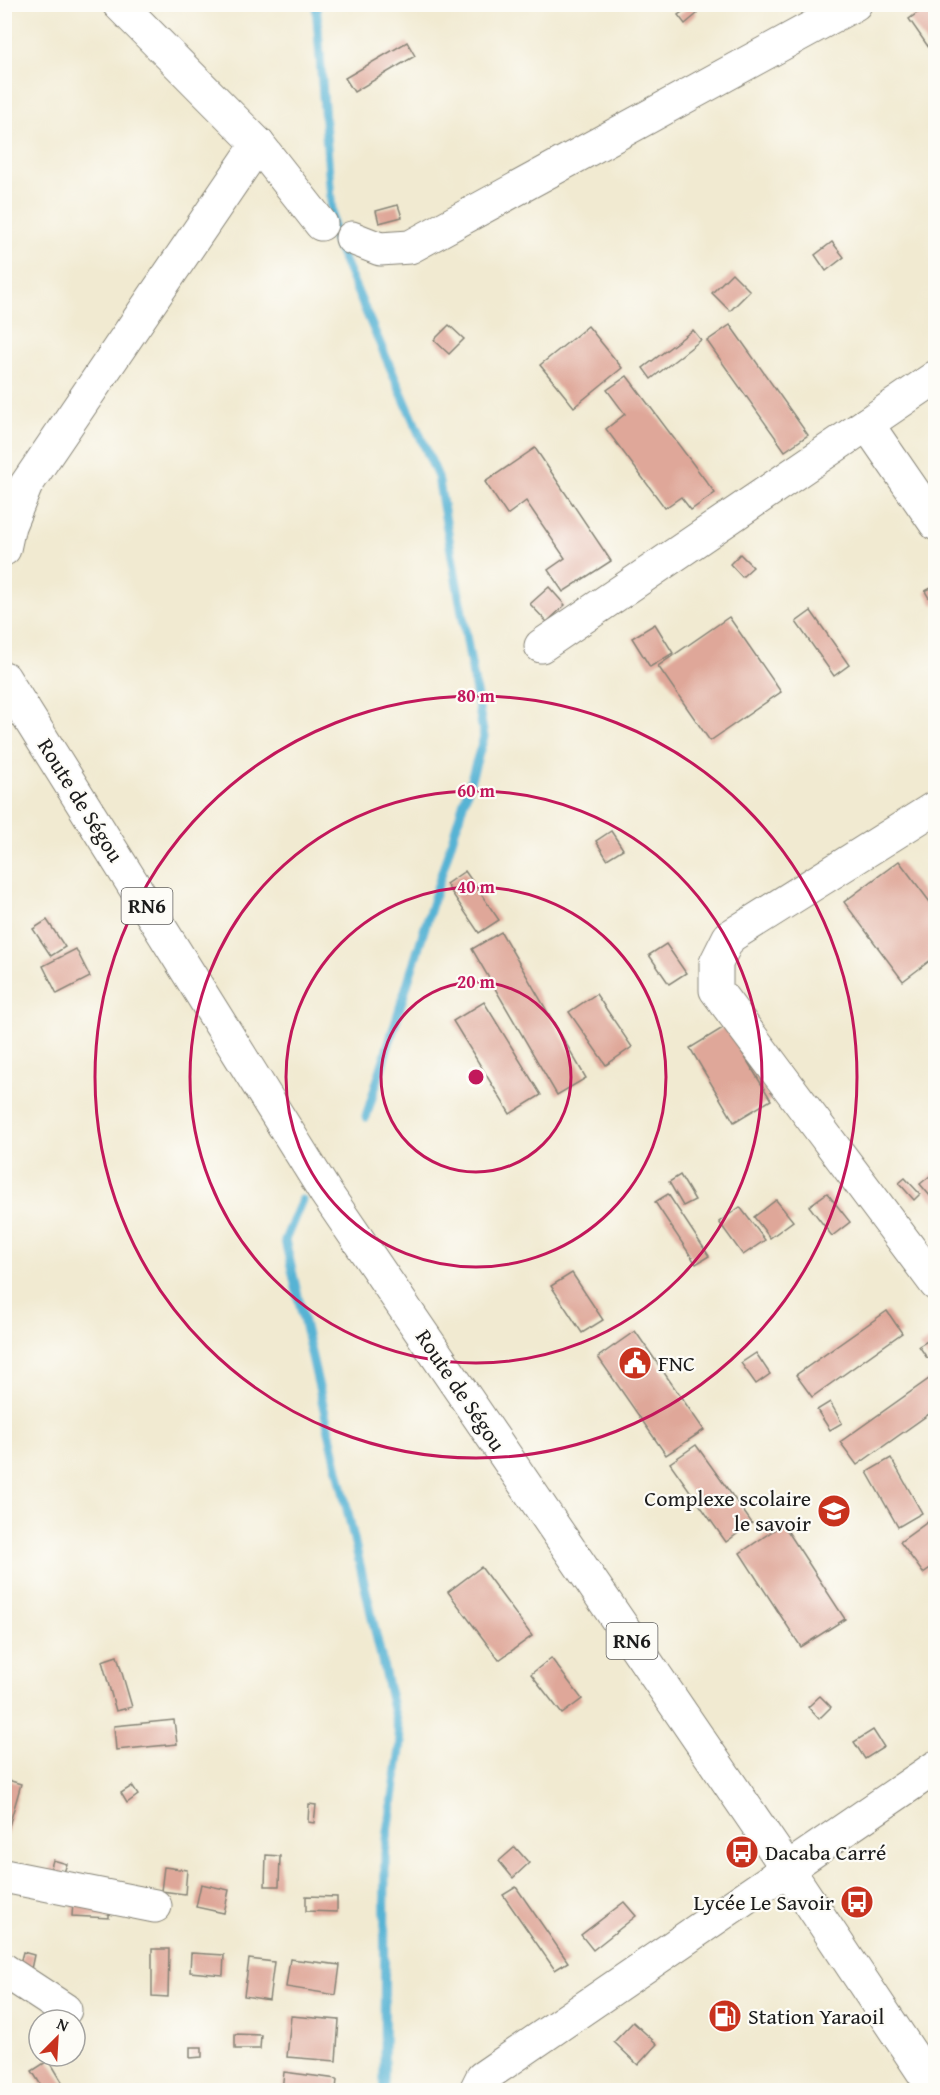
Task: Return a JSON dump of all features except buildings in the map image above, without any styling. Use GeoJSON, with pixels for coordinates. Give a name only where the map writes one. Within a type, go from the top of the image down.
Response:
{"type":"FeatureCollection","features":[{"type":"Feature","properties":{"kind":"main road"},"geometry":{"type":"LineString","coordinates":[[119,4],[258,144],[321,224]]}},
{"type":"Feature","properties":{"kind":"main road"},"geometry":{"type":"LineString","coordinates":[[352,238],[380,249],[410,247],[855,4]]}},
{"type":"Feature","properties":{"kind":"main road"},"geometry":{"type":"LineString","coordinates":[[4,549],[9,526],[27,485],[258,144]]}},
{"type":"Feature","properties":{"kind":"main road"},"geometry":{"type":"LineString","coordinates":[[541,646],[936,377]]}},
{"type":"Feature","properties":{"kind":"main road"},"geometry":{"type":"LineString","coordinates":[[867,424],[936,524]]}},
{"type":"Feature","properties":{"kind":"main road","name":"Route de Ségou"},"geometry":{"type":"LineString","coordinates":[[4,678],[326,1193],[787,1868],[935,2091]]}},
{"type":"Feature","properties":{"kind":"main road"},"geometry":{"type":"LineString","coordinates":[[936,807],[729,937],[716,963],[716,990],[936,1284]]}},
{"type":"Feature","properties":{"kind":"main road"},"geometry":{"type":"LineString","coordinates":[[476,2091],[482,2078],[936,1767]]}},
{"type":"Feature","properties":{"kind":"main road"},"geometry":{"type":"LineString","coordinates":[[4,1876],[155,1906]]}},
{"type":"Feature","properties":{"kind":"main road"},"geometry":{"type":"LineString","coordinates":[[4,1970],[62,2008]]}},
{"type":"Feature","properties":{"kind":"waterway"},"geometry":{"type":"LineString","coordinates":[[316,4],[334,238],[438,477],[484,737],[366,1117]]}},
{"type":"Feature","properties":{"kind":"waterway"},"geometry":{"type":"LineString","coordinates":[[302,1200],[285,1240],[401,1743],[385,1853],[384,2090]]}},
{"type":"Feature","properties":{"kind":"place","name":"FNC"},"geometry":{"type":"Point","coordinates":[635,1363]}},
{"type":"Feature","properties":{"kind":"place","name":"Complexe scolaire le savoir"},"geometry":{"type":"Point","coordinates":[834,1511]}},
{"type":"Feature","properties":{"kind":"place","name":"Dacaba Carré"},"geometry":{"type":"Point","coordinates":[742,1852]}},
{"type":"Feature","properties":{"kind":"place","name":"Lycée Le Savoir"},"geometry":{"type":"Point","coordinates":[857,1902]}},
{"type":"Feature","properties":{"kind":"place","name":"Station Yaraoil"},"geometry":{"type":"Point","coordinates":[725,2016]}}]}
